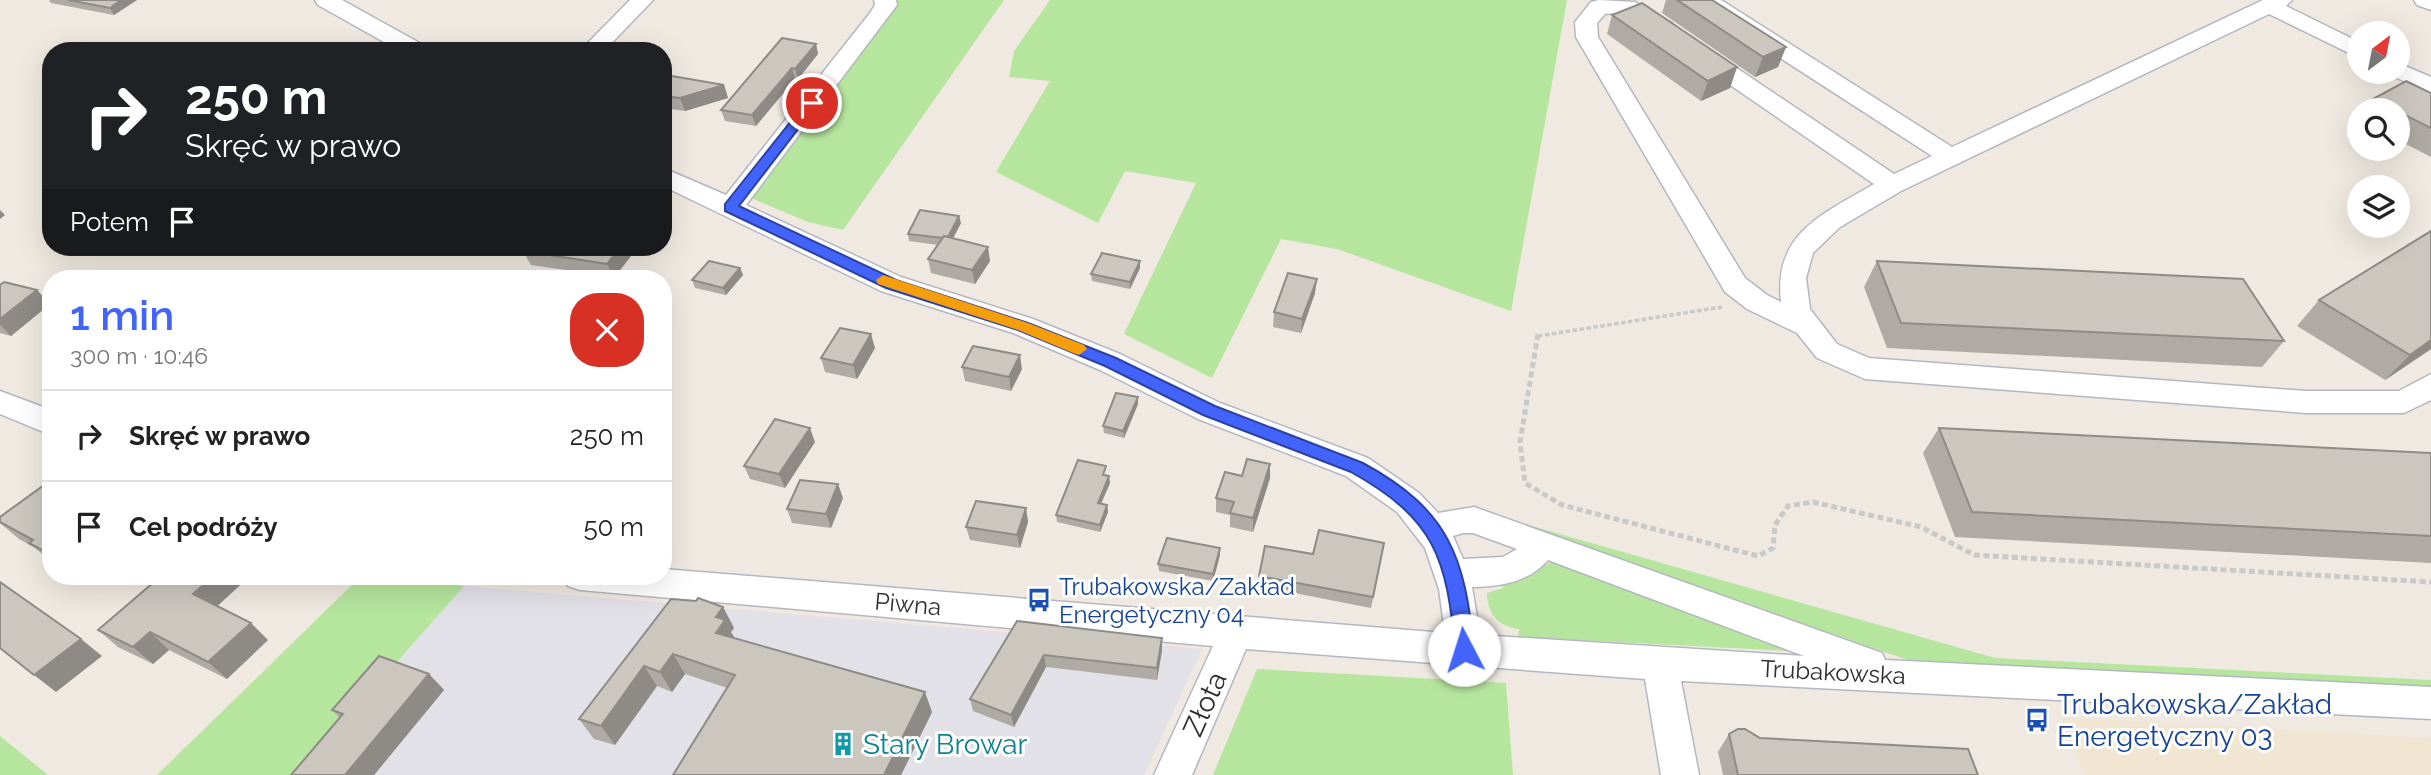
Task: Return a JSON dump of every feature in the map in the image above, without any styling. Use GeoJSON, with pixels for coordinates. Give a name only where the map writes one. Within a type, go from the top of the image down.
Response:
{"type":"FeatureCollection","features":[{"type":"Feature","properties":{"kind":"street"},"geometry":{"type":"LineString","coordinates":[[326,0],[401,42]]}},
{"type":"Feature","properties":{"kind":"street"},"geometry":{"type":"LineString","coordinates":[[601,42],[642,0]]}},
{"type":"Feature","properties":{"kind":"street"},"geometry":{"type":"LineString","coordinates":[[730,208],[878,17],[886,5],[886,0]]}},
{"type":"Feature","properties":{"kind":"street"},"geometry":{"type":"LineString","coordinates":[[1706,0],[1951,157]]}},
{"type":"Feature","properties":{"kind":"street"},"geometry":{"type":"LineString","coordinates":[[2426,0],[2431,2]]}},
{"type":"Feature","properties":{"kind":"street"},"geometry":{"type":"LineString","coordinates":[[1808,326],[1757,302],[1735,285],[1587,37],[1586,22],[1599,7],[1630,3],[1892,186]]}},
{"type":"Feature","properties":{"kind":"street"},"geometry":{"type":"LineString","coordinates":[[2347,44],[2275,3],[1951,157],[1892,186],[1831,222],[1801,248],[1793,278],[1796,311],[1827,351],[1865,368],[2306,402],[2404,402],[2431,385]]}},
{"type":"Feature","properties":{"kind":"street"},"geometry":{"type":"LineString","coordinates":[[2410,76],[2431,86]]}},
{"type":"Feature","properties":{"kind":"street"},"geometry":{"type":"LineString","coordinates":[[672,180],[891,284],[1023,327],[1110,362],[1209,411],[1357,467],[1394,490],[1433,528],[1453,573],[1461,609],[1464,650]]}},
{"type":"Feature","properties":{"kind":"street"},"geometry":{"type":"LineString","coordinates":[[0,402],[42,419]]}},
{"type":"Feature","properties":{"kind":"street"},"geometry":{"type":"LineString","coordinates":[[1433,528],[1463,520],[1475,520],[1903,675]]}},
{"type":"Feature","properties":{"kind":"street"},"geometry":{"type":"LineString","coordinates":[[1453,573],[1511,570],[1523,565],[1542,544]]}},
{"type":"Feature","properties":{"kind":"street","name":"Piwna"},"geometry":{"type":"LineString","coordinates":[[672,584],[1236,632]]}},
{"type":"Feature","properties":{"kind":"street","name":"Trubakowska"},"geometry":{"type":"LineString","coordinates":[[1236,632],[1660,664],[2431,704]]}},
{"type":"Feature","properties":{"kind":"street","name":"Złota"},"geometry":{"type":"LineString","coordinates":[[1173,775],[1236,632]]}},
{"type":"Feature","properties":{"kind":"street"},"geometry":{"type":"LineString","coordinates":[[1660,664],[1680,775]]}},
{"type":"Feature","properties":{"kind":"path"},"geometry":{"type":"LineString","coordinates":[[1757,302],[1538,334],[1520,442],[1525,483],[1562,505],[1758,555],[1773,548],[1771,538],[1776,520],[1788,506],[1813,502],[1921,527],[1974,555],[2431,582]]}},
{"type":"Feature","properties":{"kind":"shaded area","name":"Stary Browar"},"geometry":{"type":"Polygon","coordinates":[[[464,586],[1202,649],[1144,775],[297,775],[464,586]]]}},
{"type":"Feature","properties":{"kind":"shaded area"},"geometry":{"type":"Polygon","coordinates":[[[2061,717],[2431,738],[2431,775],[2085,775],[2061,717]]]}},
{"type":"Feature","properties":{"kind":"green space"},"geometry":{"type":"Polygon","coordinates":[[[895,0],[1004,0],[843,230],[808,222],[751,198],[895,0]]]}},
{"type":"Feature","properties":{"kind":"green space"},"geometry":{"type":"Polygon","coordinates":[[[1050,0],[1567,0],[1511,311],[1337,249],[1281,239],[1212,378],[1124,334],[1196,183],[1125,171],[1098,223],[996,172],[1050,81],[1009,77],[1014,51],[1050,0]]]}},
{"type":"Feature","properties":{"kind":"green space"},"geometry":{"type":"Polygon","coordinates":[[[1472,509],[1995,658],[2431,680],[2431,689],[1908,660],[1472,509]]]}},
{"type":"Feature","properties":{"kind":"green space"},"geometry":{"type":"Polygon","coordinates":[[[1552,562],[1807,652],[1518,637],[1519,629],[1505,625],[1495,618],[1489,607],[1487,593],[1503,588],[1501,582],[1552,562]]]}},
{"type":"Feature","properties":{"kind":"green space"},"geometry":{"type":"Polygon","coordinates":[[[352,585],[464,586],[297,775],[157,775],[352,585]]]}},
{"type":"Feature","properties":{"kind":"green space"},"geometry":{"type":"Polygon","coordinates":[[[1257,669],[1506,683],[1513,775],[1213,775],[1257,669]]]}},
{"type":"Feature","properties":{"kind":"green space"},"geometry":{"type":"Polygon","coordinates":[[[0,736],[48,775],[0,775],[0,736]]]}},
{"type":"Feature","properties":{"kind":"building"},"geometry":{"type":"Polygon","coordinates":[[[68,0],[121,0],[110,8],[68,0]]]}},
{"type":"Feature","properties":{"kind":"building"},"geometry":{"type":"Polygon","coordinates":[[[1677,0],[1712,0],[1786,47],[1763,57],[1677,0]]]}},
{"type":"Feature","properties":{"kind":"building"},"geometry":{"type":"Polygon","coordinates":[[[1642,3],[1737,67],[1708,81],[1612,15],[1642,3]]]}},
{"type":"Feature","properties":{"kind":"building"},"geometry":{"type":"Polygon","coordinates":[[[782,38],[816,44],[752,115],[721,110],[782,38]]]}},
{"type":"Feature","properties":{"kind":"building"},"geometry":{"type":"Polygon","coordinates":[[[672,76],[724,85],[680,98],[672,97],[672,76]]]}},
{"type":"Feature","properties":{"kind":"building"},"geometry":{"type":"Polygon","coordinates":[[[2410,83],[2431,93],[2431,128],[2410,118],[2410,98],[2375,98],[2400,84],[2410,83]]]}},
{"type":"Feature","properties":{"kind":"building"},"geometry":{"type":"Polygon","coordinates":[[[920,210],[959,216],[948,237],[908,234],[920,210]]]}},
{"type":"Feature","properties":{"kind":"building"},"geometry":{"type":"Polygon","coordinates":[[[2431,231],[2431,340],[2410,355],[2319,300],[2431,231]]]}},
{"type":"Feature","properties":{"kind":"building"},"geometry":{"type":"Polygon","coordinates":[[[944,236],[988,247],[972,270],[928,259],[944,236]]]}},
{"type":"Feature","properties":{"kind":"building"},"geometry":{"type":"Polygon","coordinates":[[[1102,253],[1140,261],[1130,282],[1091,274],[1102,253]]]}},
{"type":"Feature","properties":{"kind":"building"},"geometry":{"type":"Polygon","coordinates":[[[555,256],[614,256],[607,264],[555,256]]]}},
{"type":"Feature","properties":{"kind":"building"},"geometry":{"type":"Polygon","coordinates":[[[709,261],[740,268],[723,288],[692,280],[709,261]]]}},
{"type":"Feature","properties":{"kind":"building"},"geometry":{"type":"Polygon","coordinates":[[[1877,261],[2243,279],[2284,341],[1901,323],[1877,261]]]}},
{"type":"Feature","properties":{"kind":"building"},"geometry":{"type":"Polygon","coordinates":[[[1288,273],[1317,279],[1302,319],[1274,312],[1288,273]]]}},
{"type":"Feature","properties":{"kind":"building"},"geometry":{"type":"Polygon","coordinates":[[[4,282],[37,290],[0,319],[0,285],[4,282]]]}},
{"type":"Feature","properties":{"kind":"building"},"geometry":{"type":"Polygon","coordinates":[[[840,328],[871,334],[853,365],[821,358],[840,328]]]}},
{"type":"Feature","properties":{"kind":"building"},"geometry":{"type":"Polygon","coordinates":[[[973,346],[1020,355],[1009,377],[962,367],[973,346]]]}},
{"type":"Feature","properties":{"kind":"building"},"geometry":{"type":"Polygon","coordinates":[[[1116,393],[1138,397],[1123,431],[1103,426],[1116,393]]]}},
{"type":"Feature","properties":{"kind":"building"},"geometry":{"type":"Polygon","coordinates":[[[775,419],[810,428],[779,474],[744,466],[775,419]]]}},
{"type":"Feature","properties":{"kind":"building"},"geometry":{"type":"Polygon","coordinates":[[[1939,428],[2431,453],[2431,536],[1972,512],[1939,428]]]}},
{"type":"Feature","properties":{"kind":"building"},"geometry":{"type":"Polygon","coordinates":[[[1247,459],[1270,464],[1253,518],[1230,513],[1234,502],[1216,498],[1225,472],[1242,476],[1247,459]]]}},
{"type":"Feature","properties":{"kind":"building"},"geometry":{"type":"Polygon","coordinates":[[[1078,460],[1106,466],[1103,475],[1109,476],[1098,503],[1107,505],[1100,525],[1056,515],[1078,460]]]}},
{"type":"Feature","properties":{"kind":"building"},"geometry":{"type":"Polygon","coordinates":[[[800,480],[838,484],[826,514],[787,509],[800,480]]]}},
{"type":"Feature","properties":{"kind":"building"},"geometry":{"type":"Polygon","coordinates":[[[42,487],[42,550],[29,543],[33,540],[0,522],[0,517],[42,487]]]}},
{"type":"Feature","properties":{"kind":"building"},"geometry":{"type":"Polygon","coordinates":[[[976,501],[1026,508],[1017,535],[966,527],[976,501]]]}},
{"type":"Feature","properties":{"kind":"building"},"geometry":{"type":"Polygon","coordinates":[[[1319,530],[1384,543],[1373,597],[1259,576],[1265,546],[1313,554],[1319,530]]]}},
{"type":"Feature","properties":{"kind":"building"},"geometry":{"type":"Polygon","coordinates":[[[1167,538],[1220,548],[1213,574],[1158,564],[1167,538]]]}},
{"type":"Feature","properties":{"kind":"building"},"geometry":{"type":"Polygon","coordinates":[[[0,582],[81,639],[34,675],[0,648],[0,582]]]}},
{"type":"Feature","properties":{"kind":"building"},"geometry":{"type":"Polygon","coordinates":[[[150,585],[203,585],[193,594],[251,623],[208,662],[150,632],[133,647],[98,630],[150,585]]]}},
{"type":"Feature","properties":{"kind":"building"},"geometry":{"type":"Polygon","coordinates":[[[698,598],[723,607],[716,617],[725,620],[716,633],[925,692],[884,775],[673,775],[735,675],[673,654],[660,672],[644,666],[601,726],[579,719],[671,599],[696,601],[698,598]]]}},
{"type":"Feature","properties":{"kind":"building"},"geometry":{"type":"Polygon","coordinates":[[[1017,621],[1162,638],[1157,668],[1044,655],[1011,715],[970,699],[1017,621]]]}},
{"type":"Feature","properties":{"kind":"building"},"geometry":{"type":"Polygon","coordinates":[[[379,656],[429,674],[345,775],[291,775],[343,714],[332,710],[379,656]]]}},
{"type":"Feature","properties":{"kind":"building"},"geometry":{"type":"Polygon","coordinates":[[[1745,729],[1760,738],[1968,749],[1978,775],[1738,775],[1729,734],[1745,729]]]}},
{"type":"Feature","properties":{"kind":"slow traffic"},"geometry":{"type":"LineString","coordinates":[[883,280],[1023,327],[1079,349]]}},
{"type":"Feature","properties":{"kind":"place","name":"Trubakowska/Zakład Energetyczny 04"},"geometry":{"type":"Point","coordinates":[1039,600]}},
{"type":"Feature","properties":{"kind":"place","name":"Trubakowska/Zakład Energetyczny 03"},"geometry":{"type":"Point","coordinates":[2037,720]}},
{"type":"Feature","properties":{"kind":"place","name":"Stary Browar"},"geometry":{"type":"Point","coordinates":[843,744]}},
{"type":"Feature","properties":{"kind":"route"},"geometry":{"type":"LineString","coordinates":[[812,103],[730,208],[803,240],[891,284],[1023,327],[1110,362],[1209,411],[1357,467],[1376,478],[1394,490],[1433,528],[1452,565],[1461,609],[1464,650]]}}]}
